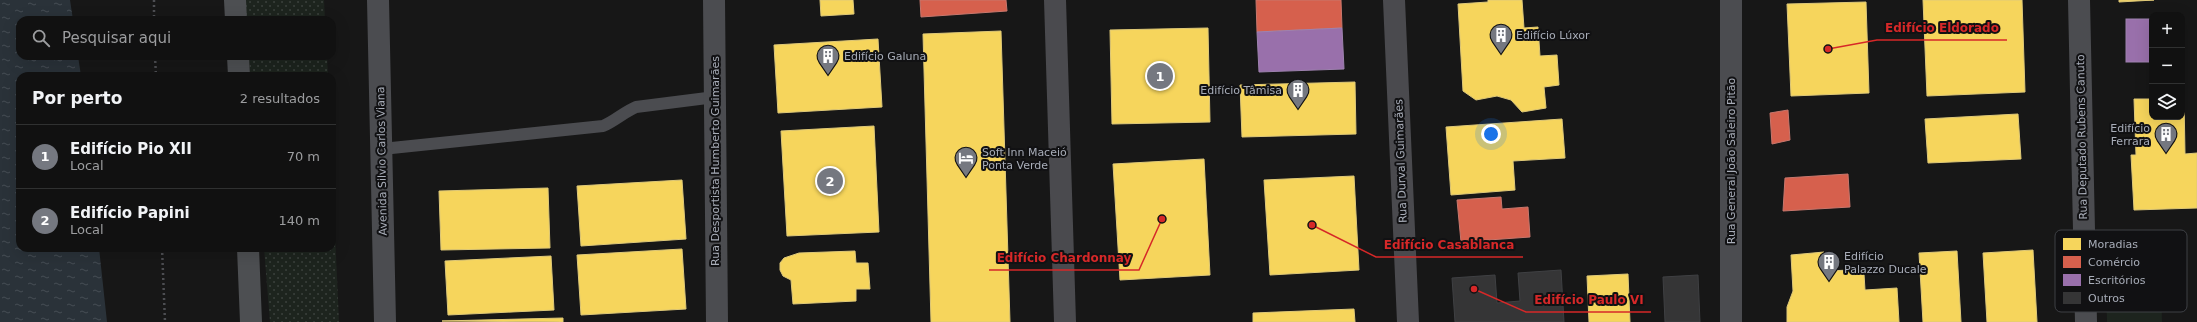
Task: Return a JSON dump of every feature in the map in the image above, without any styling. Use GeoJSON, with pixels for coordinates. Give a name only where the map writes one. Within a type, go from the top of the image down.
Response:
{"type":"FeatureCollection","features":[{"type":"Feature","properties":{"kind":"main road"},"geometry":{"type":"LineString","coordinates":[[236,0],[236,16]]}},
{"type":"Feature","properties":{"kind":"main road"},"geometry":{"type":"LineString","coordinates":[[238,60],[239,72]]}},
{"type":"Feature","properties":{"kind":"main road"},"geometry":{"type":"LineString","coordinates":[[248,252],[251,322]]}},
{"type":"Feature","properties":{"kind":"street","name":"Avenida Silvio Carlos Viana"},"geometry":{"type":"LineString","coordinates":[[378,0],[385,322]]}},
{"type":"Feature","properties":{"kind":"street","name":"Rua Desportista Humberto Guimarães"},"geometry":{"type":"LineString","coordinates":[[714,0],[717,322]]}},
{"type":"Feature","properties":{"kind":"street"},"geometry":{"type":"LineString","coordinates":[[1055,0],[1065,322]]}},
{"type":"Feature","properties":{"kind":"street","name":"Rua Durval Guimarães"},"geometry":{"type":"LineString","coordinates":[[1394,0],[1408,322]]}},
{"type":"Feature","properties":{"kind":"street","name":"Rua General João Saleiro Pitão"},"geometry":{"type":"LineString","coordinates":[[1731,0],[1731,322]]}},
{"type":"Feature","properties":{"kind":"street","name":"Rua Deputado Rubens Canuto"},"geometry":{"type":"LineString","coordinates":[[2079,0],[2084,230]]}},
{"type":"Feature","properties":{"kind":"street","name":"Rua Deputado Rubens Canuto"},"geometry":{"type":"LineString","coordinates":[[2086,312],[2086,322]]}},
{"type":"Feature","properties":{"kind":"lane"},"geometry":{"type":"LineString","coordinates":[[382,149],[603,126],[636,107],[715,97]]}},
{"type":"Feature","properties":{"kind":"path"},"geometry":{"type":"LineString","coordinates":[[154,0],[154,16]]}},
{"type":"Feature","properties":{"kind":"path"},"geometry":{"type":"LineString","coordinates":[[156,60],[156,72]]}},
{"type":"Feature","properties":{"kind":"path"},"geometry":{"type":"LineString","coordinates":[[162,252],[165,322]]}},
{"type":"Feature","properties":{"kind":"shaded area"},"geometry":{"type":"Polygon","coordinates":[[[244,0],[324,0],[325,16],[246,16],[244,0]]]}},
{"type":"Feature","properties":{"kind":"shaded area"},"geometry":{"type":"Polygon","coordinates":[[[249,60],[327,60],[328,72],[250,72],[249,60]]]}},
{"type":"Feature","properties":{"kind":"shaded area"},"geometry":{"type":"Polygon","coordinates":[[[264,252],[336,252],[339,322],[270,322],[264,252]]]}},
{"type":"Feature","properties":{"kind":"shaded area"},"geometry":{"type":"Polygon","coordinates":[[[2107,312],[2162,312],[2162,322],[2107,322],[2107,312]]]}},
{"type":"Feature","properties":{"kind":"water"},"geometry":{"type":"Polygon","coordinates":[[[0,0],[70,0],[72,16],[16,16],[16,60],[79,60],[80,72],[16,72],[16,252],[99,252],[107,322],[0,322],[0,0]]]}},
{"type":"Feature","properties":{"kind":"building: Moradias"},"geometry":{"type":"Polygon","coordinates":[[[820,0],[853,0],[854,14],[821,16],[820,0]]]}},
{"type":"Feature","properties":{"kind":"building: Moradias","name":"Edifício Lúxor"},"geometry":{"type":"Polygon","coordinates":[[[1488,0],[1522,0],[1524,28],[1538,27],[1540,56],[1557,55],[1559,85],[1544,87],[1546,108],[1522,112],[1511,100],[1497,96],[1476,100],[1463,91],[1458,4],[1488,2],[1488,0]]]}},
{"type":"Feature","properties":{"kind":"building: Moradias"},"geometry":{"type":"Polygon","coordinates":[[[1923,0],[2022,0],[2025,92],[1927,96],[1923,0]]]}},
{"type":"Feature","properties":{"kind":"building: Moradias"},"geometry":{"type":"Polygon","coordinates":[[[2119,0],[2154,0],[2119,2],[2119,0]]]}},
{"type":"Feature","properties":{"kind":"building: Moradias"},"geometry":{"type":"Polygon","coordinates":[[[1866,2],[1869,93],[1791,96],[1787,4],[1866,2]]]}},
{"type":"Feature","properties":{"kind":"building: Moradias"},"geometry":{"type":"Polygon","coordinates":[[[1208,28],[1210,122],[1112,124],[1110,30],[1208,28]]]}},
{"type":"Feature","properties":{"kind":"building: Moradias","name":"Soft Inn Maceió Ponta Verde"},"geometry":{"type":"Polygon","coordinates":[[[1001,31],[1010,322],[931,322],[923,34],[1001,31]]]}},
{"type":"Feature","properties":{"kind":"building: Moradias","name":"Edifício Galuna"},"geometry":{"type":"Polygon","coordinates":[[[878,39],[882,107],[778,113],[774,45],[878,39]]]}},
{"type":"Feature","properties":{"kind":"building: Moradias","name":"Edifício Tâmisa"},"geometry":{"type":"Polygon","coordinates":[[[1355,82],[1356,134],[1242,137],[1240,85],[1355,82]]]}},
{"type":"Feature","properties":{"kind":"building: Moradias","name":"Edifício Ferrara"},"geometry":{"type":"Polygon","coordinates":[[[2134,99],[2149,99],[2149,120],[2184,120],[2185,154],[2197,153],[2197,208],[2134,210],[2131,155],[2136,155],[2134,99]]]}},
{"type":"Feature","properties":{"kind":"building: Moradias"},"geometry":{"type":"Polygon","coordinates":[[[2018,114],[2021,159],[1928,163],[1925,119],[2018,114]]]}},
{"type":"Feature","properties":{"kind":"building: Moradias"},"geometry":{"type":"Polygon","coordinates":[[[1562,119],[1565,158],[1513,161],[1515,190],[1451,195],[1446,127],[1562,119]]]}},
{"type":"Feature","properties":{"kind":"building: Moradias"},"geometry":{"type":"Polygon","coordinates":[[[874,126],[879,232],[787,236],[781,131],[874,126]]]}},
{"type":"Feature","properties":{"kind":"building: Moradias"},"geometry":{"type":"Polygon","coordinates":[[[1204,159],[1210,275],[1120,280],[1113,164],[1204,159]]]}},
{"type":"Feature","properties":{"kind":"building: Moradias"},"geometry":{"type":"Polygon","coordinates":[[[1354,176],[1359,270],[1270,275],[1264,180],[1354,176]]]}},
{"type":"Feature","properties":{"kind":"building: Moradias"},"geometry":{"type":"Polygon","coordinates":[[[682,180],[686,239],[581,246],[577,186],[682,180]]]}},
{"type":"Feature","properties":{"kind":"building: Moradias"},"geometry":{"type":"Polygon","coordinates":[[[548,188],[550,248],[441,250],[439,191],[548,188]]]}},
{"type":"Feature","properties":{"kind":"building: Moradias"},"geometry":{"type":"Polygon","coordinates":[[[682,249],[686,309],[581,315],[577,255],[682,249]]]}},
{"type":"Feature","properties":{"kind":"building: Moradias"},"geometry":{"type":"Polygon","coordinates":[[[2033,250],[2037,322],[1987,322],[1983,253],[2033,250]]]}},
{"type":"Feature","properties":{"kind":"building: Moradias"},"geometry":{"type":"Polygon","coordinates":[[[855,251],[856,263],[868,263],[870,289],[856,289],[856,301],[793,304],[791,280],[783,276],[780,270],[780,263],[784,258],[799,253],[855,251]]]}},
{"type":"Feature","properties":{"kind":"building: Moradias"},"geometry":{"type":"Polygon","coordinates":[[[1957,251],[1961,322],[1923,322],[1919,253],[1957,251]]]}},
{"type":"Feature","properties":{"kind":"building: Moradias","name":"Edifício Palazzo Ducale"},"geometry":{"type":"Polygon","coordinates":[[[1824,252],[1825,271],[1852,270],[1852,275],[1864,274],[1865,290],[1897,288],[1899,322],[1787,322],[1787,307],[1793,291],[1791,255],[1824,252]]]}},
{"type":"Feature","properties":{"kind":"building: Moradias"},"geometry":{"type":"Polygon","coordinates":[[[551,256],[554,310],[448,315],[445,261],[551,256]]]}},
{"type":"Feature","properties":{"kind":"building: Moradias"},"geometry":{"type":"Polygon","coordinates":[[[1628,274],[1630,322],[1589,322],[1587,276],[1628,274]]]}},
{"type":"Feature","properties":{"kind":"building: Moradias"},"geometry":{"type":"Polygon","coordinates":[[[1354,309],[1355,322],[1253,322],[1253,313],[1354,309]]]}},
{"type":"Feature","properties":{"kind":"building: Moradias"},"geometry":{"type":"Polygon","coordinates":[[[563,318],[563,322],[442,321],[563,318]]]}},
{"type":"Feature","properties":{"kind":"building: Comércio"},"geometry":{"type":"Polygon","coordinates":[[[920,0],[1006,0],[1007,11],[921,17],[920,0]]]}},
{"type":"Feature","properties":{"kind":"building: Comércio"},"geometry":{"type":"Polygon","coordinates":[[[1256,0],[1341,0],[1342,28],[1257,32],[1256,0]]]}},
{"type":"Feature","properties":{"kind":"building: Comércio"},"geometry":{"type":"Polygon","coordinates":[[[1788,110],[1790,140],[1772,144],[1770,113],[1788,110]]]}},
{"type":"Feature","properties":{"kind":"building: Comércio"},"geometry":{"type":"Polygon","coordinates":[[[1848,174],[1850,207],[1783,211],[1785,178],[1848,174]]]}},
{"type":"Feature","properties":{"kind":"building: Comércio"},"geometry":{"type":"Polygon","coordinates":[[[1501,197],[1502,209],[1528,207],[1530,237],[1461,242],[1457,200],[1501,197]]]}},
{"type":"Feature","properties":{"kind":"building: Escritórios"},"geometry":{"type":"Polygon","coordinates":[[[2126,19],[2149,19],[2149,62],[2126,62],[2126,19]]]}},
{"type":"Feature","properties":{"kind":"building: Escritórios"},"geometry":{"type":"Polygon","coordinates":[[[1342,28],[1344,69],[1259,72],[1257,32],[1342,28]]]}},
{"type":"Feature","properties":{"kind":"building: Outros"},"geometry":{"type":"Polygon","coordinates":[[[1561,270],[1564,322],[1455,322],[1452,278],[1495,275],[1497,303],[1520,301],[1518,273],[1561,270]]]}},
{"type":"Feature","properties":{"kind":"building: Outros"},"geometry":{"type":"Polygon","coordinates":[[[1698,275],[1700,322],[1665,322],[1663,277],[1698,275]]]}},
{"type":"Feature","properties":{"kind":"place","name":"Edifício Eldorado"},"geometry":{"type":"Point","coordinates":[1828,49]}},
{"type":"Feature","properties":{"kind":"place","name":"Edifício Lúxor"},"geometry":{"type":"Point","coordinates":[1501,54]}},
{"type":"Feature","properties":{"kind":"place","name":"Edifício Galuna"},"geometry":{"type":"Point","coordinates":[828,76]}},
{"type":"Feature","properties":{"kind":"place","name":"Edifício Pio XII"},"geometry":{"type":"Point","coordinates":[1160,76]}},
{"type":"Feature","properties":{"kind":"place","name":"Edifício Tâmisa"},"geometry":{"type":"Point","coordinates":[1298,110]}},
{"type":"Feature","properties":{"kind":"place","name":"Edifício Ferrara"},"geometry":{"type":"Point","coordinates":[2166,154]}},
{"type":"Feature","properties":{"kind":"place","name":"Soft Inn Maceió Ponta Verde"},"geometry":{"type":"Point","coordinates":[966,178]}},
{"type":"Feature","properties":{"kind":"place","name":"Edifício Papini"},"geometry":{"type":"Point","coordinates":[830,181]}},
{"type":"Feature","properties":{"kind":"place","name":"Edifício Chardonnay"},"geometry":{"type":"Point","coordinates":[1162,219]}},
{"type":"Feature","properties":{"kind":"place","name":"Edifício Casablanca"},"geometry":{"type":"Point","coordinates":[1312,225]}},
{"type":"Feature","properties":{"kind":"place","name":"Edifício Palazzo Ducale"},"geometry":{"type":"Point","coordinates":[1829,282]}},
{"type":"Feature","properties":{"kind":"place","name":"Edifício Paulo VI"},"geometry":{"type":"Point","coordinates":[1474,289]}}]}
